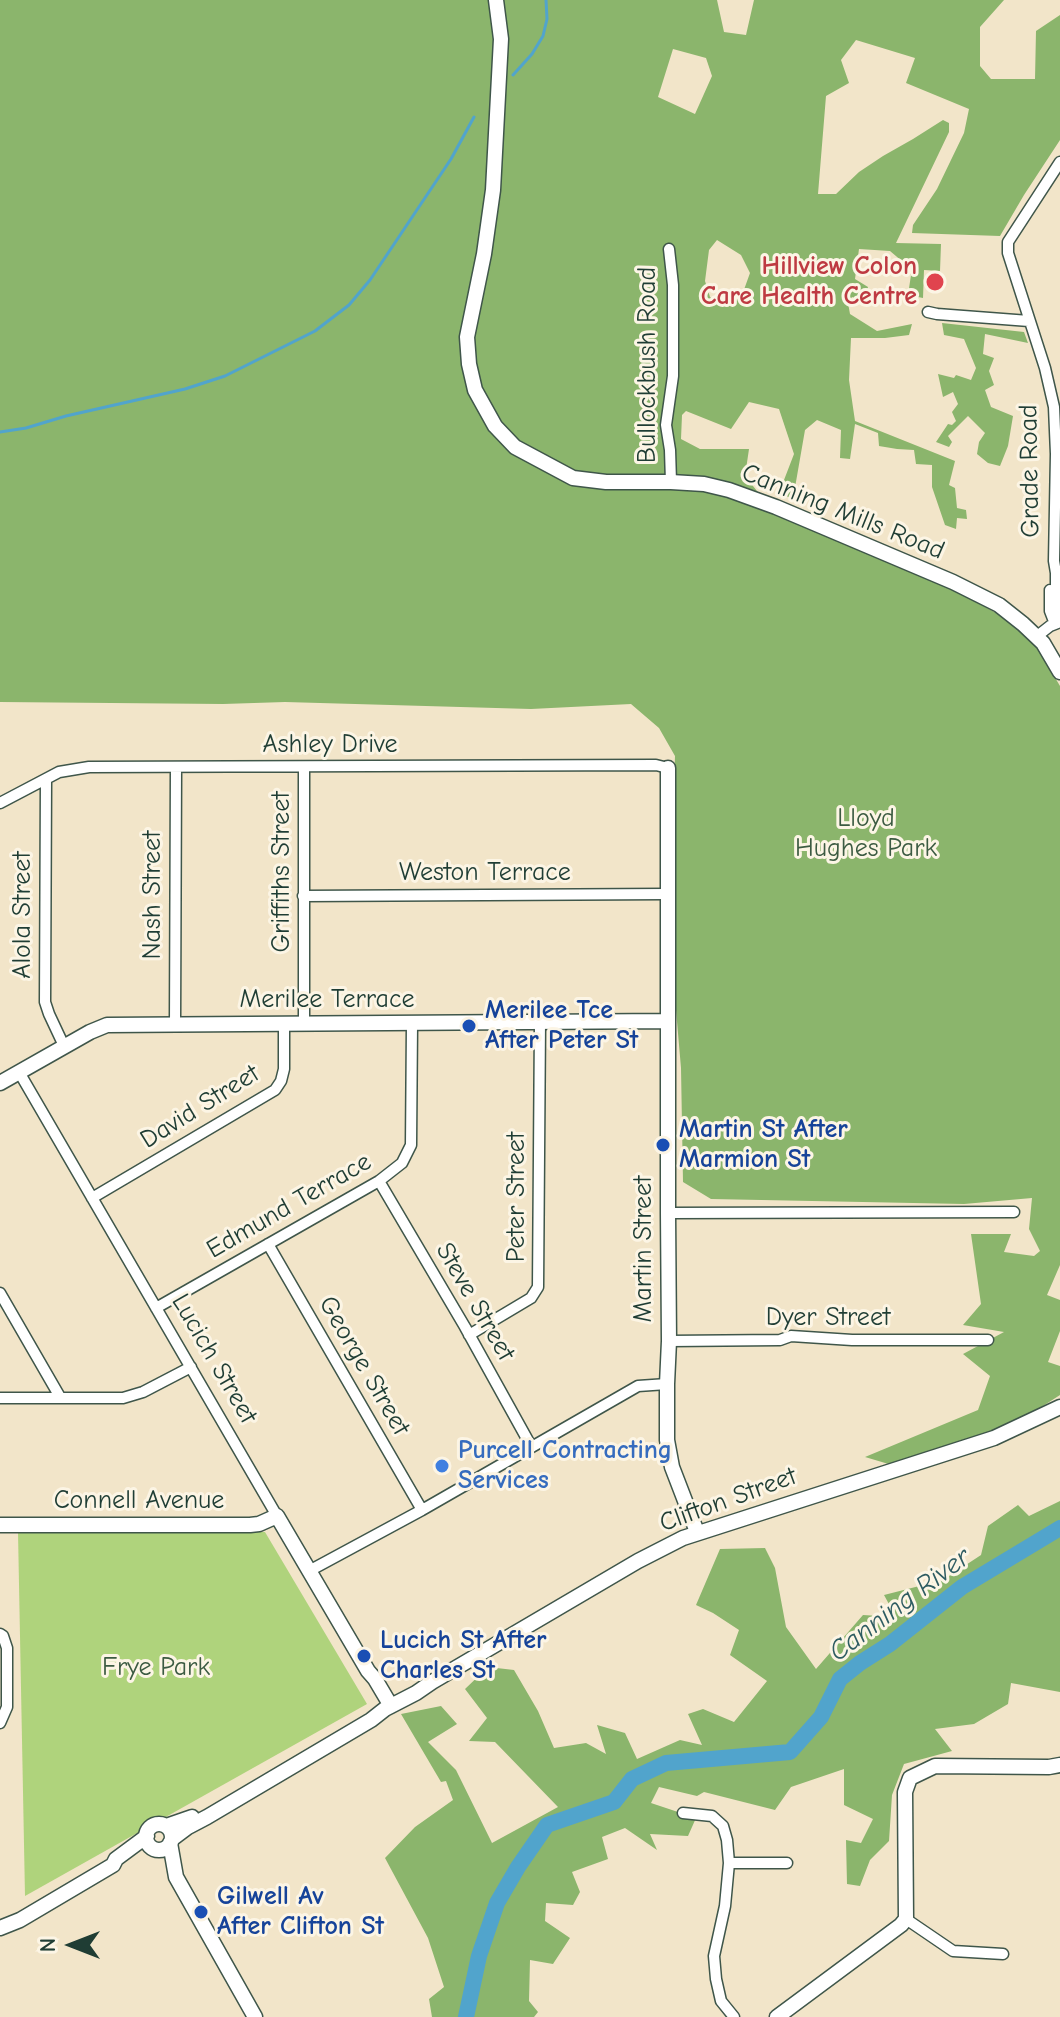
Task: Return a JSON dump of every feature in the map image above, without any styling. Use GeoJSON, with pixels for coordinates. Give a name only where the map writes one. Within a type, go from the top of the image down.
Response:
{"type":"FeatureCollection","features":[{"type":"Feature","properties":{"kind":"main road","name":"Canning Mills Road"},"geometry":{"type":"LineString","coordinates":[[496,0],[501,39],[493,190],[467,337],[475,390],[495,426],[515,447],[573,478],[606,482],[704,484],[729,490],[953,582],[999,605],[1023,624],[1039,640],[1060,672]]}},
{"type":"Feature","properties":{"kind":"main road","name":"Martin Street"},"geometry":{"type":"LineString","coordinates":[[668,768],[667,1440],[672,1467],[697,1532]]}},
{"type":"Feature","properties":{"kind":"main road","name":"Merilee Terrace"},"geometry":{"type":"LineString","coordinates":[[0,1083],[107,1025],[668,1021]]}},
{"type":"Feature","properties":{"kind":"main road","name":"Clifton Street"},"geometry":{"type":"LineString","coordinates":[[0,1928],[20,1920],[113,1865],[119,1865],[161,1840],[185,1820],[432,1682],[638,1561],[697,1532],[994,1438],[1060,1407]]}},
{"type":"Feature","properties":{"kind":"main road","name":"Connell Avenue"},"geometry":{"type":"LineString","coordinates":[[0,1525],[250,1525],[277,1516]]}},
{"type":"Feature","properties":{"kind":"main road","name":"Lucich Street"},"geometry":{"type":"LineString","coordinates":[[277,1516],[375,1679],[386,1705]]}},
{"type":"Feature","properties":{"kind":"main road"},"geometry":{"type":"LineString","coordinates":[[777,2017],[906,1919],[905,1792],[910,1778],[935,1766],[1056,1767]]}},
{"type":"Feature","properties":{"kind":"main road"},"geometry":{"type":"LineString","coordinates":[[161,1840],[176,1877],[255,2017]]}},
{"type":"Feature","properties":{"kind":"street","name":"Grade Road"},"geometry":{"type":"LineString","coordinates":[[1059,622],[1050,611],[1049,601],[1054,561],[1058,454],[1054,407],[1045,368],[1008,253],[1008,242],[1060,162]]}},
{"type":"Feature","properties":{"kind":"street","name":"Bullockbush Road"},"geometry":{"type":"LineString","coordinates":[[669,249],[673,295],[673,376],[666,425],[671,482]]}},
{"type":"Feature","properties":{"kind":"street"},"geometry":{"type":"LineString","coordinates":[[928,312],[1029,321]]}},
{"type":"Feature","properties":{"kind":"street"},"geometry":{"type":"LineString","coordinates":[[1039,640],[1059,622]]}},
{"type":"Feature","properties":{"kind":"street","name":"Ashley Drive"},"geometry":{"type":"LineString","coordinates":[[0,803],[59,772],[89,767],[656,765],[668,768]]}},
{"type":"Feature","properties":{"kind":"street","name":"Nash Street"},"geometry":{"type":"LineString","coordinates":[[175,1024],[176,767]]}},
{"type":"Feature","properties":{"kind":"street","name":"Griffiths Street"},"geometry":{"type":"LineString","coordinates":[[304,768],[304,1024]]}},
{"type":"Feature","properties":{"kind":"street","name":"Alola Street"},"geometry":{"type":"LineString","coordinates":[[46,779],[45,1002],[64,1046]]}},
{"type":"Feature","properties":{"kind":"street","name":"Weston Terrace"},"geometry":{"type":"LineString","coordinates":[[303,896],[667,894]]}},
{"type":"Feature","properties":{"kind":"street","name":"Peter Street"},"geometry":{"type":"LineString","coordinates":[[469,1335],[531,1298],[538,1287],[540,1022]]}},
{"type":"Feature","properties":{"kind":"street","name":"David Street"},"geometry":{"type":"LineString","coordinates":[[92,1198],[275,1090],[284,1069],[284,1024]]}},
{"type":"Feature","properties":{"kind":"street","name":"Edmund Terrace"},"geometry":{"type":"LineString","coordinates":[[156,1308],[379,1181],[402,1163],[411,1145],[412,1024]]}},
{"type":"Feature","properties":{"kind":"street","name":"Lucich Street"},"geometry":{"type":"LineString","coordinates":[[19,1072],[277,1516]]}},
{"type":"Feature","properties":{"kind":"street","name":"Steve Street"},"geometry":{"type":"LineString","coordinates":[[379,1181],[531,1446]]}},
{"type":"Feature","properties":{"kind":"street"},"geometry":{"type":"LineString","coordinates":[[668,1213],[1014,1212]]}},
{"type":"Feature","properties":{"kind":"street","name":"George Street"},"geometry":{"type":"LineString","coordinates":[[268,1244],[422,1510]]}},
{"type":"Feature","properties":{"kind":"street"},"geometry":{"type":"LineString","coordinates":[[0,1293],[60,1397]]}},
{"type":"Feature","properties":{"kind":"street","name":"Dyer Street"},"geometry":{"type":"LineString","coordinates":[[669,1341],[780,1340],[791,1336],[852,1340],[988,1340]]}},
{"type":"Feature","properties":{"kind":"street"},"geometry":{"type":"LineString","coordinates":[[0,1398],[123,1398],[143,1392],[191,1367]]}},
{"type":"Feature","properties":{"kind":"street"},"geometry":{"type":"LineString","coordinates":[[309,1571],[638,1386],[667,1384]]}},
{"type":"Feature","properties":{"kind":"street"},"geometry":{"type":"LineString","coordinates":[[0,1634],[7,1648],[7,1707],[0,1723]]}},
{"type":"Feature","properties":{"kind":"street"},"geometry":{"type":"LineString","coordinates":[[683,1813],[712,1816],[723,1826],[727,1840],[729,1863],[725,1906],[714,1956],[721,2001],[734,2017]]}},
{"type":"Feature","properties":{"kind":"street"},"geometry":{"type":"LineString","coordinates":[[729,1863],[787,1863]]}},
{"type":"Feature","properties":{"kind":"street"},"geometry":{"type":"LineString","coordinates":[[906,1919],[953,1951],[1003,1954]]}},
{"type":"Feature","properties":{"kind":"green space","name":"Lloyd Hughes Park"},"geometry":{"type":"Polygon","coordinates":[[[0,0],[717,0],[724,32],[746,35],[754,0],[1004,0],[980,27],[980,66],[991,79],[1035,79],[1036,31],[1060,15],[1060,140],[1000,236],[912,233],[913,225],[937,189],[964,133],[969,109],[906,83],[915,58],[856,40],[841,60],[849,83],[826,96],[818,194],[836,194],[859,172],[883,156],[943,120],[949,123],[949,132],[896,243],[941,244],[940,271],[924,270],[923,298],[908,295],[911,275],[903,262],[890,251],[859,249],[855,279],[868,287],[865,301],[852,297],[848,303],[850,314],[877,331],[912,324],[909,335],[851,338],[849,380],[855,421],[955,461],[949,485],[955,488],[957,508],[966,510],[967,519],[957,518],[956,529],[945,525],[932,487],[932,465],[916,464],[914,450],[879,446],[878,433],[855,424],[850,459],[840,458],[841,430],[817,420],[805,430],[793,499],[779,493],[794,454],[779,409],[749,402],[731,429],[686,411],[682,415],[681,439],[700,449],[749,449],[745,476],[773,511],[933,578],[1007,619],[1038,649],[1060,686],[1060,1265],[1047,1295],[1060,1300],[1060,1331],[1048,1362],[1060,1366],[1060,1395],[1029,1415],[902,1468],[865,1457],[978,1410],[990,1376],[963,1354],[1004,1332],[963,1325],[981,1304],[971,1234],[1011,1234],[1004,1252],[1034,1256],[1040,1251],[1029,1229],[1032,1198],[964,1204],[711,1199],[683,1182],[681,1068],[669,929],[675,756],[659,728],[631,704],[531,709],[285,702],[0,702],[0,0]],[[673,49],[658,97],[695,114],[712,76],[706,58],[673,49]],[[717,240],[709,250],[705,281],[710,297],[726,303],[741,298],[750,273],[741,255],[717,240]]]}},
{"type":"Feature","properties":{"kind":"green space"},"geometry":{"type":"Polygon","coordinates":[[[942,323],[1024,332],[1028,343],[985,334],[983,354],[994,358],[989,371],[994,385],[985,390],[991,407],[1013,416],[1008,446],[1000,466],[988,463],[977,454],[979,442],[985,433],[968,416],[948,436],[952,442],[949,447],[936,442],[948,424],[956,421],[952,412],[958,404],[953,392],[943,397],[938,374],[971,380],[976,368],[964,339],[944,335],[942,323]]]}},
{"type":"Feature","properties":{"kind":"green space"},"geometry":{"type":"Polygon","coordinates":[[[1060,1501],[1060,1692],[1011,1683],[1008,1704],[974,1724],[935,1729],[952,1751],[904,1764],[892,1795],[889,1841],[870,1860],[860,1886],[847,1884],[846,1840],[861,1843],[873,1819],[844,1805],[844,1769],[791,1787],[775,1810],[704,1792],[697,1796],[659,1787],[651,1803],[696,1818],[688,1836],[650,1834],[657,1850],[625,1828],[602,1837],[608,1859],[572,1872],[580,1892],[573,1905],[546,1903],[545,1921],[570,1938],[553,1964],[530,1960],[529,2001],[538,2012],[534,2017],[432,2017],[429,1999],[444,1987],[428,1938],[385,1858],[415,1827],[453,1800],[446,1781],[441,1782],[401,1714],[441,1706],[457,1724],[428,1742],[456,1770],[492,1843],[558,1807],[495,1742],[469,1741],[487,1718],[465,1689],[488,1667],[514,1670],[538,1711],[554,1748],[586,1743],[606,1754],[597,1725],[625,1733],[637,1759],[680,1740],[702,1745],[688,1714],[703,1709],[734,1722],[767,1681],[730,1655],[739,1630],[696,1605],[720,1549],[765,1548],[775,1568],[786,1627],[816,1669],[863,1615],[896,1617],[884,1595],[943,1580],[981,1555],[988,1526],[1018,1505],[1029,1516],[1060,1501]]]}},
{"type":"Feature","properties":{"kind":"green space","name":"Frye Park"},"geometry":{"type":"Polygon","coordinates":[[[18,1532],[265,1532],[367,1704],[25,1896],[18,1532]]]}},
{"type":"Feature","properties":{"kind":"waterway"},"geometry":{"type":"LineString","coordinates":[[513,75],[543,36],[547,19],[546,0]]}},
{"type":"Feature","properties":{"kind":"waterway"},"geometry":{"type":"LineString","coordinates":[[0,432],[185,389],[225,376],[315,331],[349,305],[370,280],[451,159],[474,117]]}},
{"type":"Feature","properties":{"kind":"waterway","name":"Canning River"},"geometry":{"type":"LineString","coordinates":[[466,2017],[479,1956],[497,1903],[547,1825],[614,1802],[632,1779],[666,1763],[790,1752],[821,1717],[840,1679],[962,1587],[1060,1528]]}},
{"type":"Feature","properties":{"kind":"place","name":"Hillview Colon Care Health Centre"},"geometry":{"type":"Point","coordinates":[935,282]}},
{"type":"Feature","properties":{"kind":"place","name":"Merilee Tce After Peter St"},"geometry":{"type":"Point","coordinates":[469,1026]}},
{"type":"Feature","properties":{"kind":"place","name":"Martin St After Marmion St"},"geometry":{"type":"Point","coordinates":[663,1145]}},
{"type":"Feature","properties":{"kind":"place","name":"Purcell Contracting Services"},"geometry":{"type":"Point","coordinates":[442,1466]}},
{"type":"Feature","properties":{"kind":"place","name":"Lucich St After Charles St"},"geometry":{"type":"Point","coordinates":[364,1656]}},
{"type":"Feature","properties":{"kind":"place","name":"Gilwell Av After Clifton St"},"geometry":{"type":"Point","coordinates":[201,1912]}}]}
